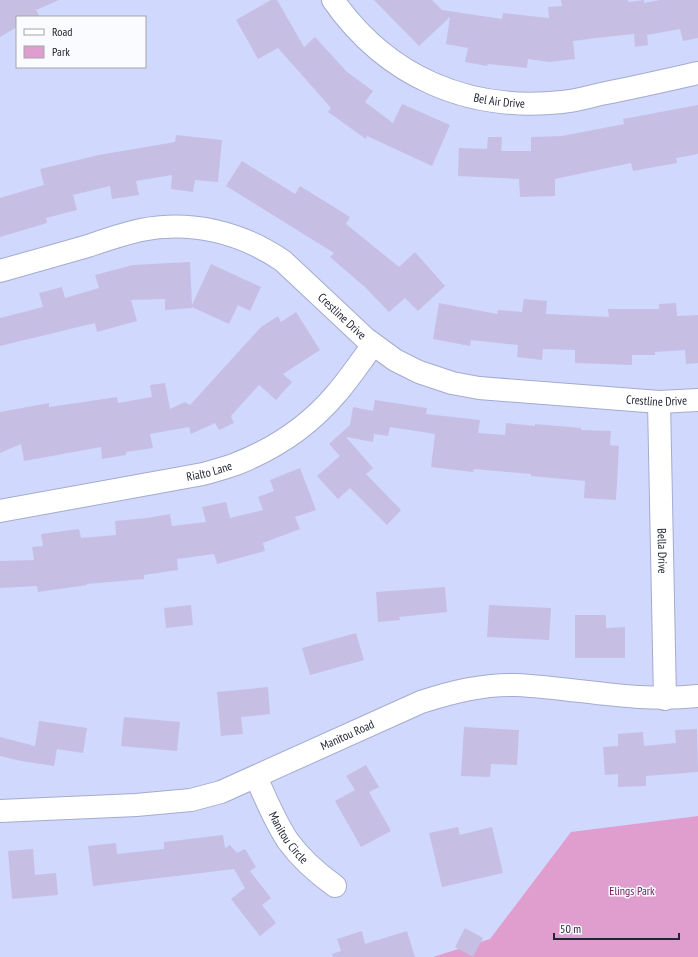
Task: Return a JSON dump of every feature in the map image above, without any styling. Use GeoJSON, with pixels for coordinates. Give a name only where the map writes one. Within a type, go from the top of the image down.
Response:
{"type":"FeatureCollection","features":[{"type":"Feature","properties":{"kind":"street","name":"Bel Air Drive"},"geometry":{"type":"LineString","coordinates":[[333,0],[359,33],[384,55],[411,73],[441,88],[473,98],[530,105],[563,102],[698,73]]}},
{"type":"Feature","properties":{"kind":"street","name":"Crestline Drive"},"geometry":{"type":"LineString","coordinates":[[0,271],[140,230],[168,227],[196,227],[224,233],[250,242],[283,261],[373,345],[395,360],[420,372],[452,383],[479,388],[659,402],[698,400]]}},
{"type":"Feature","properties":{"kind":"street","name":"Rialto Lane"},"geometry":{"type":"LineString","coordinates":[[0,511],[203,474],[235,465],[253,457],[287,438],[313,418],[336,394],[373,345]]}},
{"type":"Feature","properties":{"kind":"street","name":"Bella Drive"},"geometry":{"type":"LineString","coordinates":[[659,402],[665,699]]}},
{"type":"Feature","properties":{"kind":"street","name":"Manitou Road"},"geometry":{"type":"LineString","coordinates":[[0,811],[136,805],[191,800],[221,792],[256,778],[421,702],[452,692],[484,686],[516,685],[665,699],[698,696]]}},
{"type":"Feature","properties":{"kind":"street","name":"Manitou Circle"},"geometry":{"type":"LineString","coordinates":[[256,778],[273,815],[288,841],[320,875],[335,886]]}},
{"type":"Feature","properties":{"kind":"green space","name":"Elings Park"},"geometry":{"type":"Polygon","coordinates":[[[698,816],[698,957],[433,957],[490,939],[571,832],[698,816]]]}},
{"type":"Feature","properties":{"kind":"building"},"geometry":{"type":"Polygon","coordinates":[[[0,0],[59,0],[36,10],[39,16],[16,16],[16,28],[0,37],[0,0]]]}},
{"type":"Feature","properties":{"kind":"building"},"geometry":{"type":"Polygon","coordinates":[[[271,0],[277,0],[304,47],[315,37],[347,72],[373,91],[365,102],[393,123],[402,104],[450,125],[432,166],[367,136],[366,139],[328,112],[331,108],[278,48],[258,59],[236,20],[271,0]]]}},
{"type":"Feature","properties":{"kind":"building"},"geometry":{"type":"Polygon","coordinates":[[[374,0],[432,0],[442,10],[502,19],[503,13],[549,18],[548,7],[562,6],[561,0],[628,0],[628,2],[644,0],[644,3],[660,0],[698,0],[698,38],[683,41],[680,29],[647,35],[648,45],[635,47],[634,34],[573,41],[575,59],[549,62],[528,59],[527,68],[488,64],[487,66],[465,62],[468,48],[446,44],[450,17],[419,46],[374,0]]]}},
{"type":"Feature","properties":{"kind":"building"},"geometry":{"type":"Polygon","coordinates":[[[698,105],[698,154],[676,158],[677,163],[633,171],[631,163],[555,179],[555,196],[520,197],[519,179],[458,176],[459,148],[487,149],[488,137],[502,137],[501,151],[531,151],[531,137],[562,136],[624,124],[623,119],[698,105]]]}},
{"type":"Feature","properties":{"kind":"building"},"geometry":{"type":"Polygon","coordinates":[[[176,135],[222,140],[218,182],[195,180],[193,192],[171,189],[172,175],[136,181],[139,195],[112,199],[110,186],[73,195],[77,210],[46,218],[47,223],[0,237],[0,198],[44,185],[40,169],[99,155],[175,142],[176,135]]]}},
{"type":"Feature","properties":{"kind":"building"},"geometry":{"type":"Polygon","coordinates":[[[242,161],[295,194],[300,186],[350,217],[346,224],[399,267],[415,252],[445,286],[418,311],[405,298],[389,312],[366,288],[330,257],[334,253],[226,186],[242,161]]]}},
{"type":"Feature","properties":{"kind":"building"},"geometry":{"type":"Polygon","coordinates":[[[190,262],[192,305],[211,264],[261,287],[250,311],[238,305],[229,324],[192,307],[165,310],[165,299],[131,300],[137,321],[97,332],[95,323],[0,346],[0,318],[43,307],[39,293],[62,287],[65,298],[99,288],[95,275],[133,265],[190,262]]]}},
{"type":"Feature","properties":{"kind":"building"},"geometry":{"type":"Polygon","coordinates":[[[524,299],[547,301],[546,314],[609,317],[608,309],[659,309],[659,304],[676,303],[677,316],[698,315],[698,363],[686,364],[685,350],[655,352],[655,355],[632,355],[632,365],[575,363],[575,350],[543,349],[542,360],[517,357],[518,345],[471,340],[470,346],[433,339],[439,303],[497,314],[498,310],[522,312],[524,299]]]}},
{"type":"Feature","properties":{"kind":"building"},"geometry":{"type":"Polygon","coordinates":[[[296,312],[320,350],[283,374],[292,382],[276,400],[259,385],[231,416],[234,423],[219,430],[215,423],[191,434],[189,427],[150,434],[153,448],[126,452],[126,455],[102,459],[101,447],[24,461],[21,444],[0,453],[0,412],[49,403],[49,407],[117,397],[118,403],[152,397],[150,385],[165,383],[170,409],[185,402],[190,405],[261,327],[278,316],[281,322],[296,312]]]}},
{"type":"Feature","properties":{"kind":"building"},"geometry":{"type":"Polygon","coordinates":[[[375,400],[427,408],[426,414],[480,420],[478,433],[505,435],[506,423],[581,428],[581,430],[611,431],[610,445],[619,446],[616,500],[584,498],[585,481],[531,476],[531,474],[474,469],[473,472],[431,467],[435,434],[390,427],[388,436],[374,434],[373,442],[346,437],[373,468],[366,474],[401,510],[387,525],[350,488],[338,499],[317,476],[340,456],[329,444],[350,425],[353,407],[373,411],[375,400]]]}},
{"type":"Feature","properties":{"kind":"building"},"geometry":{"type":"Polygon","coordinates":[[[300,468],[316,510],[295,517],[300,529],[263,543],[265,551],[217,564],[214,554],[177,559],[178,570],[144,575],[144,579],[87,584],[38,592],[37,586],[0,588],[0,561],[34,560],[32,547],[43,546],[41,534],[79,529],[81,538],[116,535],[115,521],[170,514],[172,526],[206,522],[202,507],[226,502],[230,518],[263,510],[258,497],[274,491],[270,480],[300,468]]]}},
{"type":"Feature","properties":{"kind":"building"},"geometry":{"type":"Polygon","coordinates":[[[445,587],[447,612],[399,617],[400,620],[378,622],[376,592],[445,587]]]}},
{"type":"Feature","properties":{"kind":"building"},"geometry":{"type":"Polygon","coordinates":[[[191,605],[193,625],[166,628],[164,608],[191,605]]]}},
{"type":"Feature","properties":{"kind":"building"},"geometry":{"type":"Polygon","coordinates":[[[489,605],[551,608],[549,640],[487,637],[489,605]]]}},
{"type":"Feature","properties":{"kind":"building"},"geometry":{"type":"Polygon","coordinates":[[[575,615],[606,615],[606,628],[625,627],[625,658],[575,658],[575,615]]]}},
{"type":"Feature","properties":{"kind":"building"},"geometry":{"type":"Polygon","coordinates":[[[356,633],[364,660],[310,675],[302,648],[356,633]]]}},
{"type":"Feature","properties":{"kind":"building"},"geometry":{"type":"Polygon","coordinates":[[[268,687],[270,714],[241,717],[243,734],[221,736],[217,692],[268,687]]]}},
{"type":"Feature","properties":{"kind":"building"},"geometry":{"type":"Polygon","coordinates":[[[124,717],[180,722],[177,751],[121,746],[124,717]]]}},
{"type":"Feature","properties":{"kind":"building"},"geometry":{"type":"Polygon","coordinates":[[[39,721],[87,728],[83,753],[57,749],[54,766],[0,756],[0,737],[35,746],[39,721]]]}},
{"type":"Feature","properties":{"kind":"building"},"geometry":{"type":"Polygon","coordinates":[[[464,727],[519,730],[517,765],[491,764],[490,777],[461,776],[464,727]]]}},
{"type":"Feature","properties":{"kind":"building"},"geometry":{"type":"Polygon","coordinates":[[[697,729],[698,772],[646,776],[646,786],[618,787],[618,774],[605,775],[603,747],[618,746],[618,734],[643,732],[644,746],[676,743],[675,730],[697,729]]]}},
{"type":"Feature","properties":{"kind":"building"},"geometry":{"type":"Polygon","coordinates":[[[366,765],[379,787],[369,792],[391,831],[361,847],[335,801],[355,790],[346,776],[366,765]]]}},
{"type":"Feature","properties":{"kind":"building"},"geometry":{"type":"Polygon","coordinates":[[[458,827],[460,835],[492,827],[503,873],[442,887],[429,833],[458,827]]]}},
{"type":"Feature","properties":{"kind":"building"},"geometry":{"type":"Polygon","coordinates":[[[223,835],[225,848],[230,845],[237,853],[245,849],[256,867],[250,871],[271,898],[262,905],[276,923],[260,936],[231,899],[245,888],[234,869],[93,886],[88,846],[116,843],[117,854],[164,849],[164,842],[223,835]]]}},
{"type":"Feature","properties":{"kind":"building"},"geometry":{"type":"Polygon","coordinates":[[[33,849],[35,875],[56,873],[58,895],[12,899],[8,851],[33,849]]]}},
{"type":"Feature","properties":{"kind":"building"},"geometry":{"type":"Polygon","coordinates":[[[465,928],[483,938],[473,957],[455,947],[465,928]]]}},
{"type":"Feature","properties":{"kind":"building"},"geometry":{"type":"Polygon","coordinates":[[[362,931],[365,944],[407,931],[415,957],[333,957],[332,954],[341,951],[337,939],[362,931]]]}}]}
